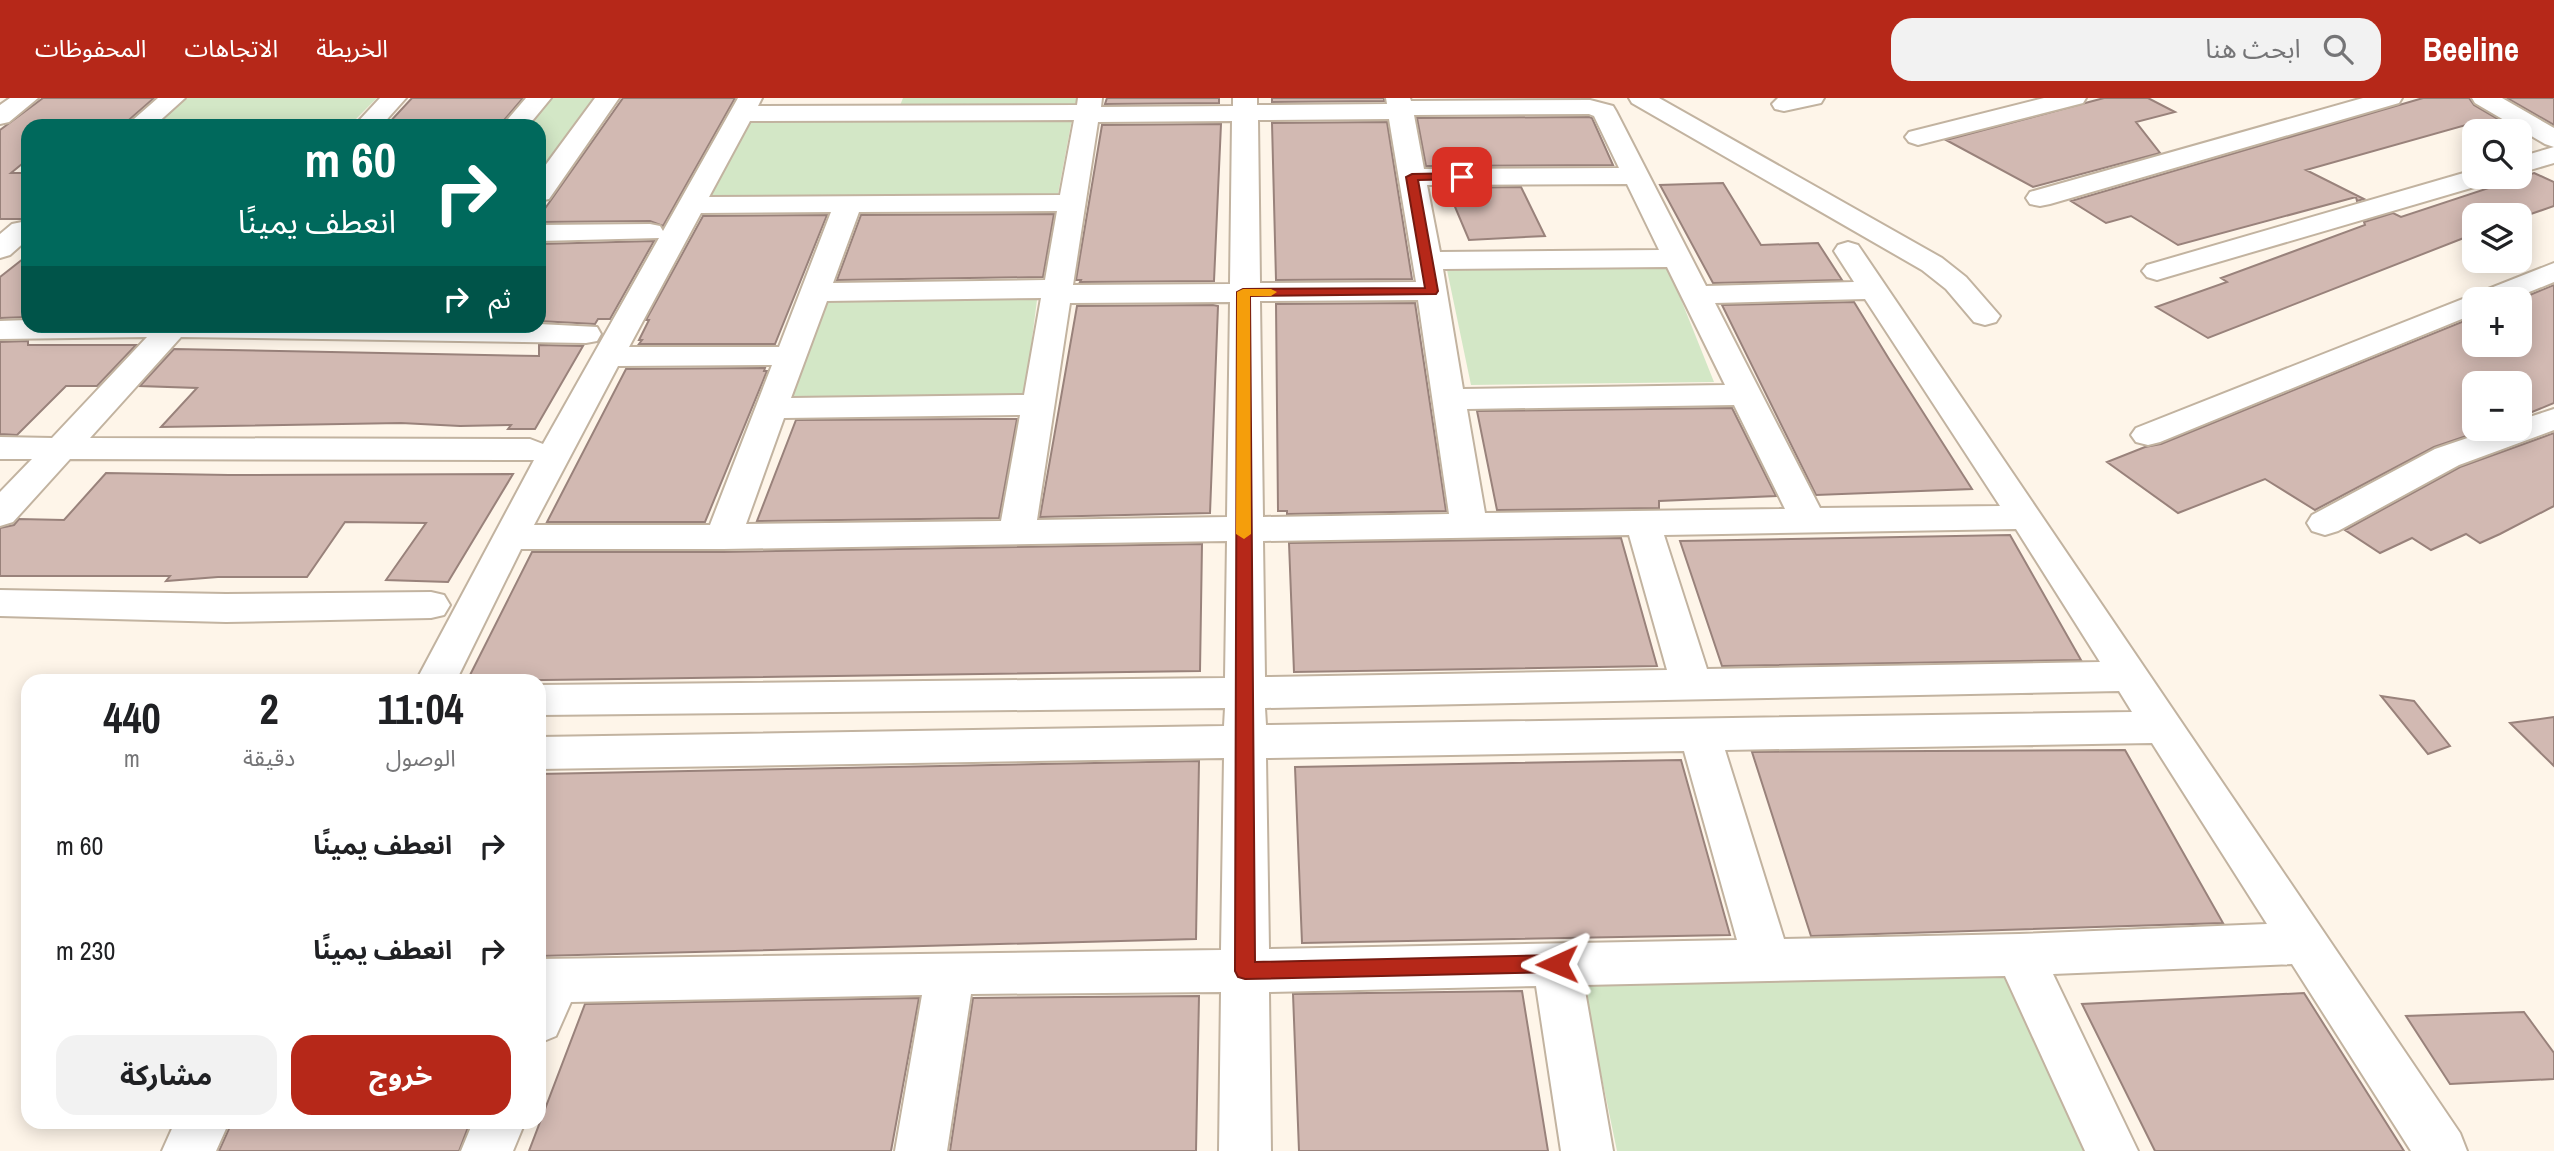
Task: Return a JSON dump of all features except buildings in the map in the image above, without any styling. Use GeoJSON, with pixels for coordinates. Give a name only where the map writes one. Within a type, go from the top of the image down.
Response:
{"type":"FeatureCollection","features":[{"type":"Feature","properties":{"kind":"street"},"geometry":{"type":"LineString","coordinates":[[0,117],[26,98]]}},
{"type":"Feature","properties":{"kind":"street"},"geometry":{"type":"LineString","coordinates":[[148,119],[173,98]]}},
{"type":"Feature","properties":{"kind":"street"},"geometry":{"type":"LineString","coordinates":[[373,119],[394,98]]}},
{"type":"Feature","properties":{"kind":"street"},"geometry":{"type":"LineString","coordinates":[[521,119],[539,98]]}},
{"type":"Feature","properties":{"kind":"street"},"geometry":{"type":"LineString","coordinates":[[546,183],[607,98]]}},
{"type":"Feature","properties":{"kind":"street"},"geometry":{"type":"LineString","coordinates":[[1641,98],[1932,264],[1956,283],[1985,316]]}},
{"type":"Feature","properties":{"kind":"street"},"geometry":{"type":"LineString","coordinates":[[1784,104],[1812,98]]}},
{"type":"Feature","properties":{"kind":"street"},"geometry":{"type":"LineString","coordinates":[[1918,137],[2074,98]]}},
{"type":"Feature","properties":{"kind":"street"},"geometry":{"type":"LineString","coordinates":[[2294,98],[2330,114]]}},
{"type":"Feature","properties":{"kind":"street"},"geometry":{"type":"LineString","coordinates":[[2040,198],[2390,98]]}},
{"type":"Feature","properties":{"kind":"street"},"geometry":{"type":"LineString","coordinates":[[2484,98],[2554,139]]}},
{"type":"Feature","properties":{"kind":"street"},"geometry":{"type":"LineString","coordinates":[[440,674],[509,537],[689,205],[746,106],[1596,108],[1606,114],[1808,520]]}},
{"type":"Feature","properties":{"kind":"street"},"geometry":{"type":"LineString","coordinates":[[1245,106],[1245,1151]]}},
{"type":"Feature","properties":{"kind":"street"},"geometry":{"type":"LineString","coordinates":[[1399,106],[1469,525]]}},
{"type":"Feature","properties":{"kind":"street"},"geometry":{"type":"LineString","coordinates":[[1017,531],[1088,108]]}},
{"type":"Feature","properties":{"kind":"street"},"geometry":{"type":"LineString","coordinates":[[2532,161],[2554,155]]}},
{"type":"Feature","properties":{"kind":"street"},"geometry":{"type":"LineString","coordinates":[[1412,177],[1637,176]]}},
{"type":"Feature","properties":{"kind":"street"},"geometry":{"type":"LineString","coordinates":[[2157,271],[2462,182]]}},
{"type":"Feature","properties":{"kind":"street"},"geometry":{"type":"LineString","coordinates":[[689,205],[1074,203]]}},
{"type":"Feature","properties":{"kind":"street"},"geometry":{"type":"LineString","coordinates":[[723,537],[848,204]]}},
{"type":"Feature","properties":{"kind":"street"},"geometry":{"type":"LineString","coordinates":[[546,233],[650,232]]}},
{"type":"Feature","properties":{"kind":"street"},"geometry":{"type":"LineString","coordinates":[[1848,251],[2131,676],[2441,1151]]}},
{"type":"Feature","properties":{"kind":"street"},"geometry":{"type":"LineString","coordinates":[[1427,261],[1678,258]]}},
{"type":"Feature","properties":{"kind":"street"},"geometry":{"type":"LineString","coordinates":[[2517,287],[2554,272]]}},
{"type":"Feature","properties":{"kind":"street"},"geometry":{"type":"LineString","coordinates":[[1696,295],[1874,290]]}},
{"type":"Feature","properties":{"kind":"street"},"geometry":{"type":"LineString","coordinates":[[815,292],[1432,291]]}},
{"type":"Feature","properties":{"kind":"street"},"geometry":{"type":"LineString","coordinates":[[2148,435],[2462,309]]}},
{"type":"Feature","properties":{"kind":"street"},"geometry":{"type":"LineString","coordinates":[[0,330],[21,330]]}},
{"type":"Feature","properties":{"kind":"street"},"geometry":{"type":"LineString","coordinates":[[0,514],[164,333]]}},
{"type":"Feature","properties":{"kind":"street"},"geometry":{"type":"LineString","coordinates":[[526,333],[586,334]]}},
{"type":"Feature","properties":{"kind":"street"},"geometry":{"type":"LineString","coordinates":[[608,357],[789,356]]}},
{"type":"Feature","properties":{"kind":"street"},"geometry":{"type":"LineString","coordinates":[[1449,399],[1746,395]]}},
{"type":"Feature","properties":{"kind":"street"},"geometry":{"type":"LineString","coordinates":[[771,408],[1040,405]]}},
{"type":"Feature","properties":{"kind":"street"},"geometry":{"type":"LineString","coordinates":[[2325,523],[2448,457],[2554,419]]}},
{"type":"Feature","properties":{"kind":"street"},"geometry":{"type":"LineString","coordinates":[[0,448],[530,450]]}},
{"type":"Feature","properties":{"kind":"street"},"geometry":{"type":"LineString","coordinates":[[509,537],[723,537],[2026,517]]}},
{"type":"Feature","properties":{"kind":"street"},"geometry":{"type":"LineString","coordinates":[[1643,523],[1691,683]]}},
{"type":"Feature","properties":{"kind":"street"},"geometry":{"type":"LineString","coordinates":[[0,603],[226,608],[431,605]]}},
{"type":"Feature","properties":{"kind":"street"},"geometry":{"type":"LineString","coordinates":[[546,699],[1244,693],[2131,676]]}},
{"type":"Feature","properties":{"kind":"street"},"geometry":{"type":"LineString","coordinates":[[546,753],[2164,727]]}},
{"type":"Feature","properties":{"kind":"street"},"geometry":{"type":"LineString","coordinates":[[1700,735],[1766,958]]}},
{"type":"Feature","properties":{"kind":"street"},"geometry":{"type":"LineString","coordinates":[[546,994],[950,972],[1245,971],[1766,958],[2019,955],[2306,943]]}},
{"type":"Feature","properties":{"kind":"street"},"geometry":{"type":"LineString","coordinates":[[2019,955],[2112,1151]]}},
{"type":"Feature","properties":{"kind":"street"},"geometry":{"type":"LineString","coordinates":[[1557,964],[1587,1151]]}},
{"type":"Feature","properties":{"kind":"street"},"geometry":{"type":"LineString","coordinates":[[922,1151],[950,972]]}},
{"type":"Feature","properties":{"kind":"street"},"geometry":{"type":"LineString","coordinates":[[188,1151],[199,1129]]}},
{"type":"Feature","properties":{"kind":"street"},"geometry":{"type":"LineString","coordinates":[[487,1151],[496,1129]]}},
{"type":"Feature","properties":{"kind":"green space"},"geometry":{"type":"Polygon","coordinates":[[[187,98],[377,98],[356,119],[162,119],[187,98]]]}},
{"type":"Feature","properties":{"kind":"green space"},"geometry":{"type":"Polygon","coordinates":[[[550,98],[599,98],[546,169],[546,119],[533,119],[550,98]]]}},
{"type":"Feature","properties":{"kind":"green space"},"geometry":{"type":"Polygon","coordinates":[[[903,98],[1082,98],[1080,107],[899,108],[903,98]]]}},
{"type":"Feature","properties":{"kind":"green space"},"geometry":{"type":"Polygon","coordinates":[[[1072,119],[1058,194],[707,197],[750,120],[1072,119]]]}},
{"type":"Feature","properties":{"kind":"green space"},"geometry":{"type":"Polygon","coordinates":[[[1668,267],[1714,382],[1471,385],[1447,270],[1668,267]]]}},
{"type":"Feature","properties":{"kind":"green space"},"geometry":{"type":"Polygon","coordinates":[[[823,299],[1037,300],[1025,394],[788,398],[823,299]]]}},
{"type":"Feature","properties":{"kind":"green space"},"geometry":{"type":"Polygon","coordinates":[[[2009,968],[2090,1151],[1617,1151],[1581,977],[2009,968]]]}},
{"type":"Feature","properties":{"kind":"slow traffic"},"geometry":{"type":"LineString","coordinates":[[1244,534],[1243,292],[1271,292]]}},
{"type":"Feature","properties":{"kind":"route"},"geometry":{"type":"LineString","coordinates":[[1462,177],[1412,177],[1432,291],[1243,292],[1245,971],[1557,964]]}}]}
